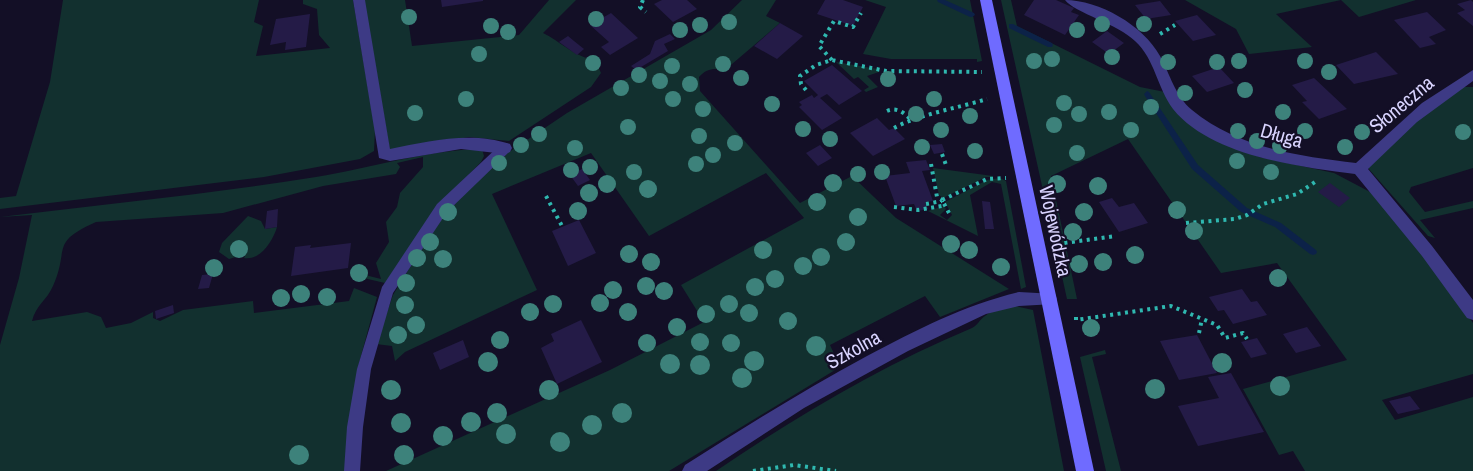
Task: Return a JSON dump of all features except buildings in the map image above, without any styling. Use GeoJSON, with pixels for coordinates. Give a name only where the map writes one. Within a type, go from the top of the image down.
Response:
{"type":"FeatureCollection","features":[{"type":"Feature","properties":{"kind":"main road","name":"Wojewódzka"},"geometry":{"type":"LineString","coordinates":[[986,0],[1085,471]]}},
{"type":"Feature","properties":{"kind":"street"},"geometry":{"type":"LineString","coordinates":[[359,0],[384,154],[390,155],[456,143],[484,144],[505,148]]}},
{"type":"Feature","properties":{"kind":"street","name":"Długa"},"geometry":{"type":"LineString","coordinates":[[1071,0],[1138,37],[1148,47],[1167,90],[1177,102],[1187,113],[1231,140],[1300,163],[1359,169]]}},
{"type":"Feature","properties":{"kind":"street","name":"Słoneczna"},"geometry":{"type":"LineString","coordinates":[[1359,169],[1409,118],[1439,94],[1473,75]]}},
{"type":"Feature","properties":{"kind":"street"},"geometry":{"type":"LineString","coordinates":[[1359,169],[1426,250],[1473,313]]}},
{"type":"Feature","properties":{"kind":"street","name":"Szkolna"},"geometry":{"type":"LineString","coordinates":[[691,471],[779,414],[902,346],[983,308],[1019,299],[1049,299]]}},
{"type":"Feature","properties":{"kind":"lane"},"geometry":{"type":"LineString","coordinates":[[352,471],[355,427],[364,369],[387,291],[442,208],[505,148]]}},
{"type":"Feature","properties":{"kind":"path"},"geometry":{"type":"LineString","coordinates":[[643,0],[640,7],[646,12]]}},
{"type":"Feature","properties":{"kind":"path"},"geometry":{"type":"LineString","coordinates":[[832,60],[819,46],[834,21],[854,27],[861,13]]}},
{"type":"Feature","properties":{"kind":"path"},"geometry":{"type":"LineString","coordinates":[[806,90],[801,84],[800,76],[816,65],[832,60],[886,71],[979,72]]}},
{"type":"Feature","properties":{"kind":"path"},"geometry":{"type":"LineString","coordinates":[[894,128],[911,119],[932,116],[984,99]]}},
{"type":"Feature","properties":{"kind":"path"},"geometry":{"type":"LineString","coordinates":[[887,111],[892,109],[904,112],[911,119]]}},
{"type":"Feature","properties":{"kind":"path"},"geometry":{"type":"LineString","coordinates":[[942,154],[945,165]]}},
{"type":"Feature","properties":{"kind":"path"},"geometry":{"type":"LineString","coordinates":[[931,164],[937,197],[942,200],[949,213]]}},
{"type":"Feature","properties":{"kind":"path"},"geometry":{"type":"LineString","coordinates":[[926,204],[942,200],[987,179],[1000,178]]}},
{"type":"Feature","properties":{"kind":"path"},"geometry":{"type":"LineString","coordinates":[[1186,223],[1235,219],[1247,215],[1263,204],[1297,194],[1317,180]]}},
{"type":"Feature","properties":{"kind":"path"},"geometry":{"type":"LineString","coordinates":[[546,196],[562,226]]}},
{"type":"Feature","properties":{"kind":"path"},"geometry":{"type":"LineString","coordinates":[[894,207],[916,211],[928,210],[942,206],[942,200]]}},
{"type":"Feature","properties":{"kind":"path"},"geometry":{"type":"LineString","coordinates":[[1065,244],[1116,236]]}},
{"type":"Feature","properties":{"kind":"path"},"geometry":{"type":"LineString","coordinates":[[1074,313],[1076,320],[1170,306],[1216,325],[1225,338],[1243,333],[1246,339]]}},
{"type":"Feature","properties":{"kind":"path"},"geometry":{"type":"LineString","coordinates":[[1199,333],[1202,319]]}},
{"type":"Feature","properties":{"kind":"path"},"geometry":{"type":"LineString","coordinates":[[753,471],[774,466],[801,465],[836,471]]}},
{"type":"Feature","properties":{"kind":"green space"},"geometry":{"type":"Polygon","coordinates":[[[63,0],[259,0],[254,22],[263,26],[256,56],[330,48],[319,35],[317,9],[303,4],[303,0],[353,0],[375,130],[374,151],[360,159],[264,177],[0,209],[0,198],[16,196],[50,82],[63,0]]]}},
{"type":"Feature","properties":{"kind":"green space"},"geometry":{"type":"Polygon","coordinates":[[[364,0],[405,0],[412,46],[519,35],[549,0],[576,0],[543,33],[575,53],[595,60],[601,73],[591,87],[509,141],[469,137],[390,151],[364,0]]]}},
{"type":"Feature","properties":{"kind":"green space"},"geometry":{"type":"Polygon","coordinates":[[[742,0],[776,0],[766,16],[780,23],[725,70],[711,69],[702,74],[699,77],[700,91],[800,203],[852,176],[896,218],[1009,289],[940,317],[925,296],[830,345],[840,367],[669,471],[386,471],[610,370],[704,322],[681,285],[804,218],[766,173],[649,236],[591,153],[492,194],[537,290],[405,352],[395,361],[392,346],[376,344],[393,295],[438,221],[500,158],[567,113],[711,30],[742,0]]]}},
{"type":"Feature","properties":{"kind":"green space"},"geometry":{"type":"Polygon","coordinates":[[[865,0],[970,0],[982,61],[977,62],[977,59],[891,59],[863,54],[886,7],[865,0]]]}},
{"type":"Feature","properties":{"kind":"green space"},"geometry":{"type":"Polygon","coordinates":[[[1001,0],[1011,0],[1017,26],[1140,87],[1165,92],[1184,112],[1259,157],[1334,173],[1372,193],[1450,288],[1473,323],[1473,374],[1382,400],[1395,420],[1473,397],[1473,471],[1305,471],[1293,451],[1279,455],[1243,389],[1347,360],[1277,263],[1221,273],[1128,139],[1051,176],[1077,299],[1067,299],[1001,0]]]}},
{"type":"Feature","properties":{"kind":"green space"},"geometry":{"type":"Polygon","coordinates":[[[1185,0],[1341,0],[1276,14],[1312,47],[1249,54],[1236,29],[1185,0]]]}},
{"type":"Feature","properties":{"kind":"green space"},"geometry":{"type":"Polygon","coordinates":[[[1341,0],[1416,0],[1359,17],[1341,0]]]}},
{"type":"Feature","properties":{"kind":"green space"},"geometry":{"type":"Polygon","coordinates":[[[836,62],[878,69],[879,72],[867,76],[878,87],[866,92],[864,90],[869,87],[858,77],[854,79],[836,62]]]}},
{"type":"Feature","properties":{"kind":"green space"},"geometry":{"type":"Polygon","coordinates":[[[1463,87],[1473,87],[1473,168],[1411,187],[1409,192],[1425,212],[1473,201],[1473,208],[1420,220],[1435,238],[1428,236],[1368,168],[1421,117],[1463,87]]]}},
{"type":"Feature","properties":{"kind":"green space"},"geometry":{"type":"Polygon","coordinates":[[[482,149],[484,156],[481,162],[440,204],[385,283],[359,277],[361,274],[381,279],[376,263],[389,242],[386,222],[397,207],[400,193],[423,167],[423,157],[397,163],[400,167],[396,174],[323,186],[223,213],[96,222],[81,229],[66,241],[53,286],[32,321],[87,312],[101,317],[106,328],[131,323],[153,312],[153,318],[160,321],[183,310],[253,301],[254,313],[349,301],[354,288],[377,297],[358,367],[345,471],[0,471],[0,345],[19,278],[32,215],[0,217],[277,183],[461,150],[482,149]]]}},
{"type":"Feature","properties":{"kind":"green space"},"geometry":{"type":"Polygon","coordinates":[[[933,168],[993,177],[986,177],[943,198],[939,195],[933,168]]]}},
{"type":"Feature","properties":{"kind":"green space"},"geometry":{"type":"Polygon","coordinates":[[[1000,178],[1006,181],[1026,287],[1021,289],[1001,184],[992,182],[970,195],[978,236],[928,211],[944,206],[946,209],[940,215],[947,220],[952,215],[945,202],[987,180],[1000,178]]]}},
{"type":"Feature","properties":{"kind":"green space"},"geometry":{"type":"Polygon","coordinates":[[[248,216],[261,221],[265,229],[277,227],[275,232],[265,249],[255,256],[244,258],[248,250],[244,245],[236,257],[229,259],[219,252],[222,243],[248,216]]]}},
{"type":"Feature","properties":{"kind":"green space"},"geometry":{"type":"Polygon","coordinates":[[[1015,306],[1033,310],[1064,471],[716,471],[777,431],[872,375],[972,328],[992,312],[1015,306]]]}},
{"type":"Feature","properties":{"kind":"green space"},"geometry":{"type":"Polygon","coordinates":[[[1105,350],[1106,354],[1092,357],[1121,471],[1106,471],[1080,357],[1105,350]]]}},
{"type":"Feature","properties":{"kind":"waterway"},"geometry":{"type":"LineString","coordinates":[[940,0],[972,15]]}},
{"type":"Feature","properties":{"kind":"waterway"},"geometry":{"type":"LineString","coordinates":[[1011,26],[1050,45]]}},
{"type":"Feature","properties":{"kind":"waterway"},"geometry":{"type":"LineString","coordinates":[[1147,94],[1195,167],[1244,210],[1278,225],[1313,252]]}}]}
